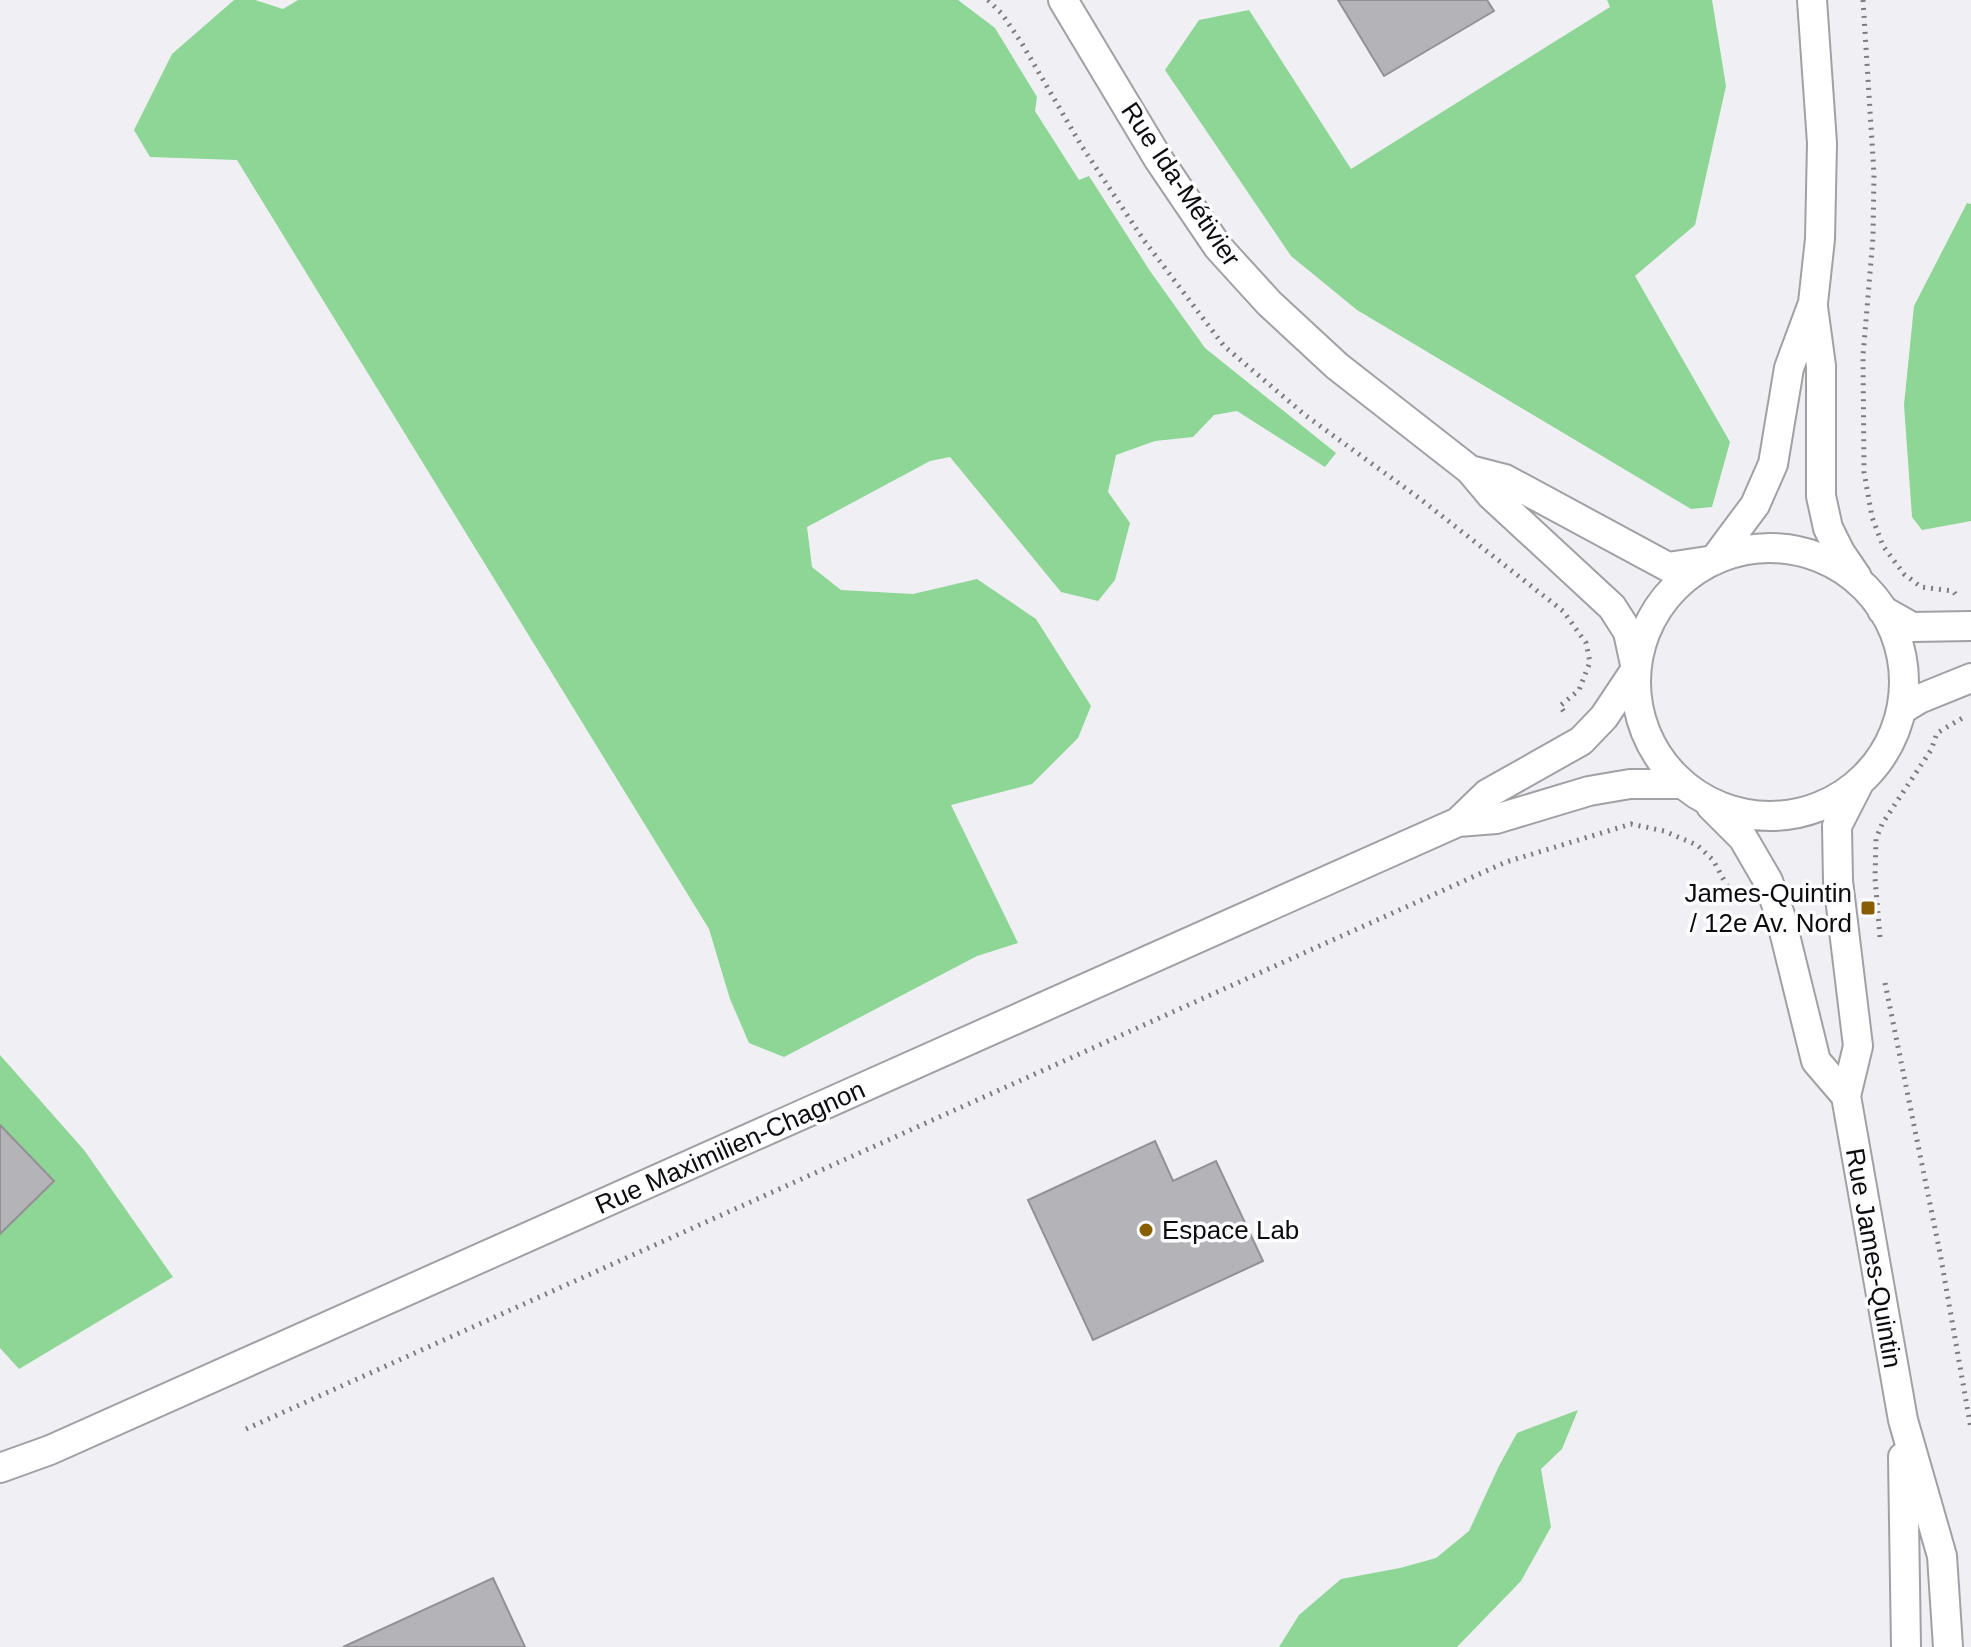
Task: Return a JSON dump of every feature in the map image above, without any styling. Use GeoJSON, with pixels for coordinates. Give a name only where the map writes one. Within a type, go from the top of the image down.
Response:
{"type":"FeatureCollection","features":[{"type":"Feature","properties":{"kind":"street","name":"Rue Ida-Métivier"},"geometry":{"type":"LineString","coordinates":[[1063,0],[1159,160],[1218,247],[1269,303],[1337,366],[1470,470],[1491,495],[1612,607],[1628,632],[1636,669]]}},
{"type":"Feature","properties":{"kind":"street"},"geometry":{"type":"LineString","coordinates":[[1707,802],[1745,815],[1786,816],[1825,805],[1859,783],[1878,762],[1901,710],[1904,684],[1902,658],[1894,633],[1882,610],[1840,552],[1828,528],[1821,496],[1821,366],[1813,303],[1820,239],[1822,171],[1812,0]]}},
{"type":"Feature","properties":{"kind":"street"},"geometry":{"type":"LineString","coordinates":[[1714,560],[1755,505],[1773,464],[1789,368],[1813,303]]}},
{"type":"Feature","properties":{"kind":"street","name":"Rue Ida-Métivier"},"geometry":{"type":"LineString","coordinates":[[1470,470],[1505,479],[1668,567],[1714,560]]}},
{"type":"Feature","properties":{"kind":"street"},"geometry":{"type":"LineString","coordinates":[[1846,1096],[1816,1061],[1780,915],[1768,881],[1743,838],[1707,802],[1681,784],[1654,751],[1638,711],[1636,669],[1644,635],[1660,604],[1685,578],[1714,560],[1745,550],[1777,548],[1809,554],[1839,567],[1864,587]]}},
{"type":"Feature","properties":{"kind":"street"},"geometry":{"type":"LineString","coordinates":[[1882,610],[1912,627],[1971,626]]}},
{"type":"Feature","properties":{"kind":"street","name":"Rue Maximilien-Chagnon"},"geometry":{"type":"LineString","coordinates":[[1458,822],[1487,794],[1581,741],[1604,717],[1636,669]]}},
{"type":"Feature","properties":{"kind":"street"},"geometry":{"type":"LineString","coordinates":[[1901,710],[1919,699],[1971,678]]}},
{"type":"Feature","properties":{"kind":"street","name":"Rue James-Quintin"},"geometry":{"type":"LineString","coordinates":[[1859,783],[1837,826],[1838,881],[1858,1046],[1846,1096],[1903,1420],[1942,1556],[1948,1647]]}},
{"type":"Feature","properties":{"kind":"street","name":"Rue Maximilien-Chagnon"},"geometry":{"type":"LineString","coordinates":[[0,1468],[50,1450],[1458,822],[1496,819],[1589,791],[1630,784],[1681,784]]}},
{"type":"Feature","properties":{"kind":"street","name":"Rue James-Quintin"},"geometry":{"type":"LineString","coordinates":[[1903,1420],[1906,1647]]}},
{"type":"Feature","properties":{"kind":"path"},"geometry":{"type":"LineString","coordinates":[[1863,0],[1874,174],[1873,237],[1863,356],[1864,472],[1872,517],[1883,546],[1904,574],[1921,587],[1953,591],[1959,600]]}},
{"type":"Feature","properties":{"kind":"path"},"geometry":{"type":"LineString","coordinates":[[1880,941],[1875,878],[1876,839],[1882,824],[1931,750],[1937,733],[1943,727],[1960,722],[1965,709]]}},
{"type":"Feature","properties":{"kind":"path"},"geometry":{"type":"LineString","coordinates":[[246,1429],[1506,862],[1631,824],[1664,831],[1697,845],[1713,860],[1731,893],[1749,887]]}},
{"type":"Feature","properties":{"kind":"path"},"geometry":{"type":"LineString","coordinates":[[1883,973],[1940,1253],[1971,1429]]}},
{"type":"Feature","properties":{"kind":"green space"},"geometry":{"type":"Polygon","coordinates":[[[234,0],[255,0],[283,9],[298,0],[958,0],[995,28],[1037,97],[1035,111],[1079,180],[1089,176],[1150,271],[1205,348],[1336,453],[1325,467],[1237,411],[1214,415],[1193,437],[1155,441],[1116,455],[1108,492],[1130,523],[1115,580],[1098,601],[1061,592],[950,457],[930,461],[807,527],[812,567],[841,590],[913,594],[977,579],[1036,619],[1091,706],[1078,738],[1032,784],[951,805],[1018,943],[977,956],[784,1057],[749,1043],[730,999],[709,929],[237,160],[150,157],[134,130],[172,54],[234,0]]]}},
{"type":"Feature","properties":{"kind":"green space"},"geometry":{"type":"Polygon","coordinates":[[[1607,0],[1712,0],[1726,86],[1695,225],[1635,276],[1730,442],[1712,507],[1691,509],[1357,310],[1291,256],[1165,70],[1199,20],[1249,10],[1351,169],[1610,7],[1607,0]]]}},
{"type":"Feature","properties":{"kind":"green space"},"geometry":{"type":"Polygon","coordinates":[[[1967,203],[1971,204],[1971,521],[1922,530],[1912,517],[1904,405],[1914,306],[1967,203]]]}},
{"type":"Feature","properties":{"kind":"green space"},"geometry":{"type":"Polygon","coordinates":[[[0,1055],[84,1150],[173,1277],[19,1369],[0,1348],[0,1234],[54,1181],[0,1125],[0,1055]]]}},
{"type":"Feature","properties":{"kind":"green space"},"geometry":{"type":"Polygon","coordinates":[[[1578,1410],[1562,1449],[1541,1469],[1551,1527],[1521,1581],[1457,1647],[1279,1647],[1299,1615],[1341,1579],[1436,1558],[1469,1531],[1517,1433],[1578,1410]]]}},
{"type":"Feature","properties":{"kind":"building"},"geometry":{"type":"Polygon","coordinates":[[[1338,0],[1487,0],[1494,11],[1384,76],[1338,0]]]}},
{"type":"Feature","properties":{"kind":"building"},"geometry":{"type":"Polygon","coordinates":[[[0,1125],[54,1181],[0,1234],[0,1125]]]}},
{"type":"Feature","properties":{"kind":"building","name":"Espace Lab"},"geometry":{"type":"Polygon","coordinates":[[[1155,1141],[1173,1181],[1216,1161],[1263,1261],[1093,1340],[1028,1200],[1155,1141]]]}},
{"type":"Feature","properties":{"kind":"building"},"geometry":{"type":"Polygon","coordinates":[[[493,1578],[525,1647],[343,1647],[493,1578]]]}},
{"type":"Feature","properties":{"kind":"place","name":"James-Quintin / 12e Av. Nord"},"geometry":{"type":"Point","coordinates":[1868,908]}},
{"type":"Feature","properties":{"kind":"place","name":"Espace Lab"},"geometry":{"type":"Point","coordinates":[1146,1230]}}]}
